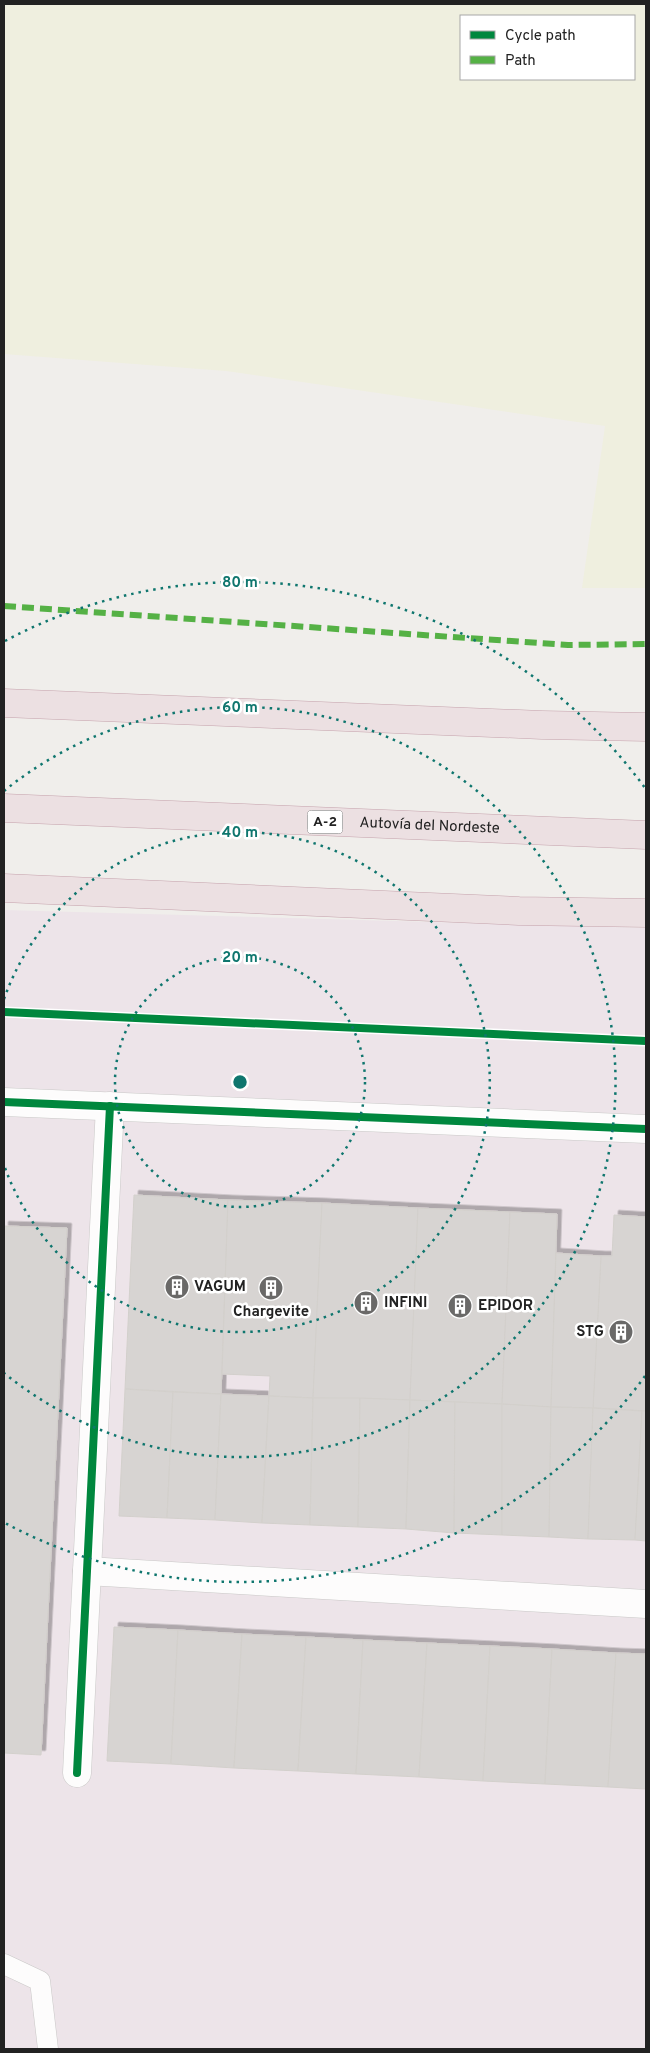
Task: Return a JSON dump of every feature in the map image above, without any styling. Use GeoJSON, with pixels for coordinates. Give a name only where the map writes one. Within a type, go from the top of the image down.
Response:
{"type":"FeatureCollection","features":[{"type":"Feature","properties":{"kind":"highway"},"geometry":{"type":"LineString","coordinates":[[4,703],[542,725],[646,727]]}},
{"type":"Feature","properties":{"kind":"highway","name":"Autovía del Nordeste"},"geometry":{"type":"LineString","coordinates":[[4,808],[646,835]]}},
{"type":"Feature","properties":{"kind":"highway"},"geometry":{"type":"LineString","coordinates":[[4,888],[520,911],[646,913]]}},
{"type":"Feature","properties":{"kind":"street"},"geometry":{"type":"LineString","coordinates":[[4,1102],[646,1129]]}},
{"type":"Feature","properties":{"kind":"street"},"geometry":{"type":"LineString","coordinates":[[77,1773],[110,1106]]}},
{"type":"Feature","properties":{"kind":"street"},"geometry":{"type":"LineString","coordinates":[[87,1571],[646,1604]]}},
{"type":"Feature","properties":{"kind":"lane"},"geometry":{"type":"LineString","coordinates":[[4,1964],[40,1981],[48,2049]]}},
{"type":"Feature","properties":{"kind":"shaded area"},"geometry":{"type":"Polygon","coordinates":[[[4,910],[646,928],[646,2049],[4,2049],[4,910]]]}},
{"type":"Feature","properties":{"kind":"green space"},"geometry":{"type":"Polygon","coordinates":[[[4,4],[646,4],[646,588],[582,588],[605,426],[226,371],[4,354],[4,4]]]}},
{"type":"Feature","properties":{"kind":"building","name":"VAGUM"},"geometry":{"type":"Polygon","coordinates":[[[134,1195],[228,1200],[221,1394],[125,1389],[134,1195]]]}},
{"type":"Feature","properties":{"kind":"building","name":"Chargevite"},"geometry":{"type":"Polygon","coordinates":[[[228,1200],[322,1203],[313,1398],[269,1396],[270,1376],[222,1374],[228,1200]]]}},
{"type":"Feature","properties":{"kind":"building","name":"INFINI"},"geometry":{"type":"Polygon","coordinates":[[[322,1203],[418,1208],[410,1400],[313,1398],[322,1203]]]}},
{"type":"Feature","properties":{"kind":"building","name":"EPIDOR"},"geometry":{"type":"Polygon","coordinates":[[[418,1208],[510,1212],[502,1404],[410,1400],[418,1208]]]}},
{"type":"Feature","properties":{"kind":"building"},"geometry":{"type":"Polygon","coordinates":[[[510,1212],[557,1214],[551,1407],[502,1404],[510,1212]]]}},
{"type":"Feature","properties":{"kind":"building","name":"STG"},"geometry":{"type":"Polygon","coordinates":[[[614,1215],[646,1217],[646,1411],[593,1408],[601,1256],[612,1256],[614,1215]]]}},
{"type":"Feature","properties":{"kind":"building"},"geometry":{"type":"Polygon","coordinates":[[[4,1226],[67,1228],[41,1755],[4,1753],[4,1226]]]}},
{"type":"Feature","properties":{"kind":"building"},"geometry":{"type":"Polygon","coordinates":[[[556,1253],[601,1256],[593,1408],[551,1407],[556,1253]]]}},
{"type":"Feature","properties":{"kind":"building"},"geometry":{"type":"Polygon","coordinates":[[[125,1389],[173,1392],[167,1518],[119,1516],[125,1389]]]}},
{"type":"Feature","properties":{"kind":"building"},"geometry":{"type":"Polygon","coordinates":[[[173,1392],[221,1394],[215,1520],[167,1518],[173,1392]]]}},
{"type":"Feature","properties":{"kind":"building"},"geometry":{"type":"Polygon","coordinates":[[[221,1394],[269,1396],[262,1523],[215,1520],[221,1394]]]}},
{"type":"Feature","properties":{"kind":"building"},"geometry":{"type":"Polygon","coordinates":[[[269,1396],[313,1398],[310,1525],[262,1523],[269,1396]]]}},
{"type":"Feature","properties":{"kind":"building"},"geometry":{"type":"Polygon","coordinates":[[[313,1398],[360,1398],[358,1527],[310,1525],[313,1398]]]}},
{"type":"Feature","properties":{"kind":"building"},"geometry":{"type":"Polygon","coordinates":[[[360,1398],[410,1400],[406,1529],[358,1527],[360,1398]]]}},
{"type":"Feature","properties":{"kind":"building"},"geometry":{"type":"Polygon","coordinates":[[[410,1400],[455,1402],[454,1533],[406,1529],[410,1400]]]}},
{"type":"Feature","properties":{"kind":"building"},"geometry":{"type":"Polygon","coordinates":[[[455,1402],[502,1404],[502,1535],[454,1533],[455,1402]]]}},
{"type":"Feature","properties":{"kind":"building"},"geometry":{"type":"Polygon","coordinates":[[[502,1404],[551,1407],[549,1537],[502,1535],[502,1404]]]}},
{"type":"Feature","properties":{"kind":"building"},"geometry":{"type":"Polygon","coordinates":[[[551,1407],[593,1408],[588,1539],[549,1537],[551,1407]]]}},
{"type":"Feature","properties":{"kind":"building"},"geometry":{"type":"Polygon","coordinates":[[[593,1408],[642,1411],[635,1540],[588,1539],[593,1408]]]}},
{"type":"Feature","properties":{"kind":"building"},"geometry":{"type":"Polygon","coordinates":[[[642,1411],[646,1411],[646,1541],[635,1540],[642,1411]]]}},
{"type":"Feature","properties":{"kind":"building"},"geometry":{"type":"Polygon","coordinates":[[[114,1627],[178,1630],[171,1764],[107,1761],[114,1627]]]}},
{"type":"Feature","properties":{"kind":"building"},"geometry":{"type":"Polygon","coordinates":[[[178,1630],[242,1634],[234,1768],[171,1764],[178,1630]]]}},
{"type":"Feature","properties":{"kind":"building"},"geometry":{"type":"Polygon","coordinates":[[[242,1634],[306,1637],[298,1771],[234,1768],[242,1634]]]}},
{"type":"Feature","properties":{"kind":"building"},"geometry":{"type":"Polygon","coordinates":[[[306,1637],[363,1640],[356,1774],[298,1771],[306,1637]]]}},
{"type":"Feature","properties":{"kind":"building"},"geometry":{"type":"Polygon","coordinates":[[[363,1640],[427,1643],[419,1777],[356,1774],[363,1640]]]}},
{"type":"Feature","properties":{"kind":"building"},"geometry":{"type":"Polygon","coordinates":[[[427,1643],[490,1646],[483,1781],[419,1777],[427,1643]]]}},
{"type":"Feature","properties":{"kind":"building"},"geometry":{"type":"Polygon","coordinates":[[[490,1646],[552,1649],[545,1784],[483,1781],[490,1646]]]}},
{"type":"Feature","properties":{"kind":"building"},"geometry":{"type":"Polygon","coordinates":[[[552,1649],[616,1653],[608,1787],[545,1784],[552,1649]]]}},
{"type":"Feature","properties":{"kind":"building"},"geometry":{"type":"Polygon","coordinates":[[[616,1653],[646,1654],[646,1789],[608,1787],[616,1653]]]}},
{"type":"Feature","properties":{"kind":"marked path"},"geometry":{"type":"LineString","coordinates":[[4,606],[568,645],[646,644]]}},
{"type":"Feature","properties":{"kind":"cycle path"},"geometry":{"type":"LineString","coordinates":[[4,1012],[646,1041]]}},
{"type":"Feature","properties":{"kind":"cycle path"},"geometry":{"type":"LineString","coordinates":[[4,1102],[646,1129]]}},
{"type":"Feature","properties":{"kind":"cycle path"},"geometry":{"type":"LineString","coordinates":[[77,1773],[110,1106]]}},
{"type":"Feature","properties":{"kind":"place","name":"VAGUM"},"geometry":{"type":"Point","coordinates":[177,1287]}},
{"type":"Feature","properties":{"kind":"place","name":"Chargevite"},"geometry":{"type":"Point","coordinates":[271,1288]}},
{"type":"Feature","properties":{"kind":"place","name":"INFINI"},"geometry":{"type":"Point","coordinates":[366,1303]}},
{"type":"Feature","properties":{"kind":"place","name":"EPIDOR"},"geometry":{"type":"Point","coordinates":[460,1306]}},
{"type":"Feature","properties":{"kind":"place","name":"STG"},"geometry":{"type":"Point","coordinates":[621,1332]}}]}
